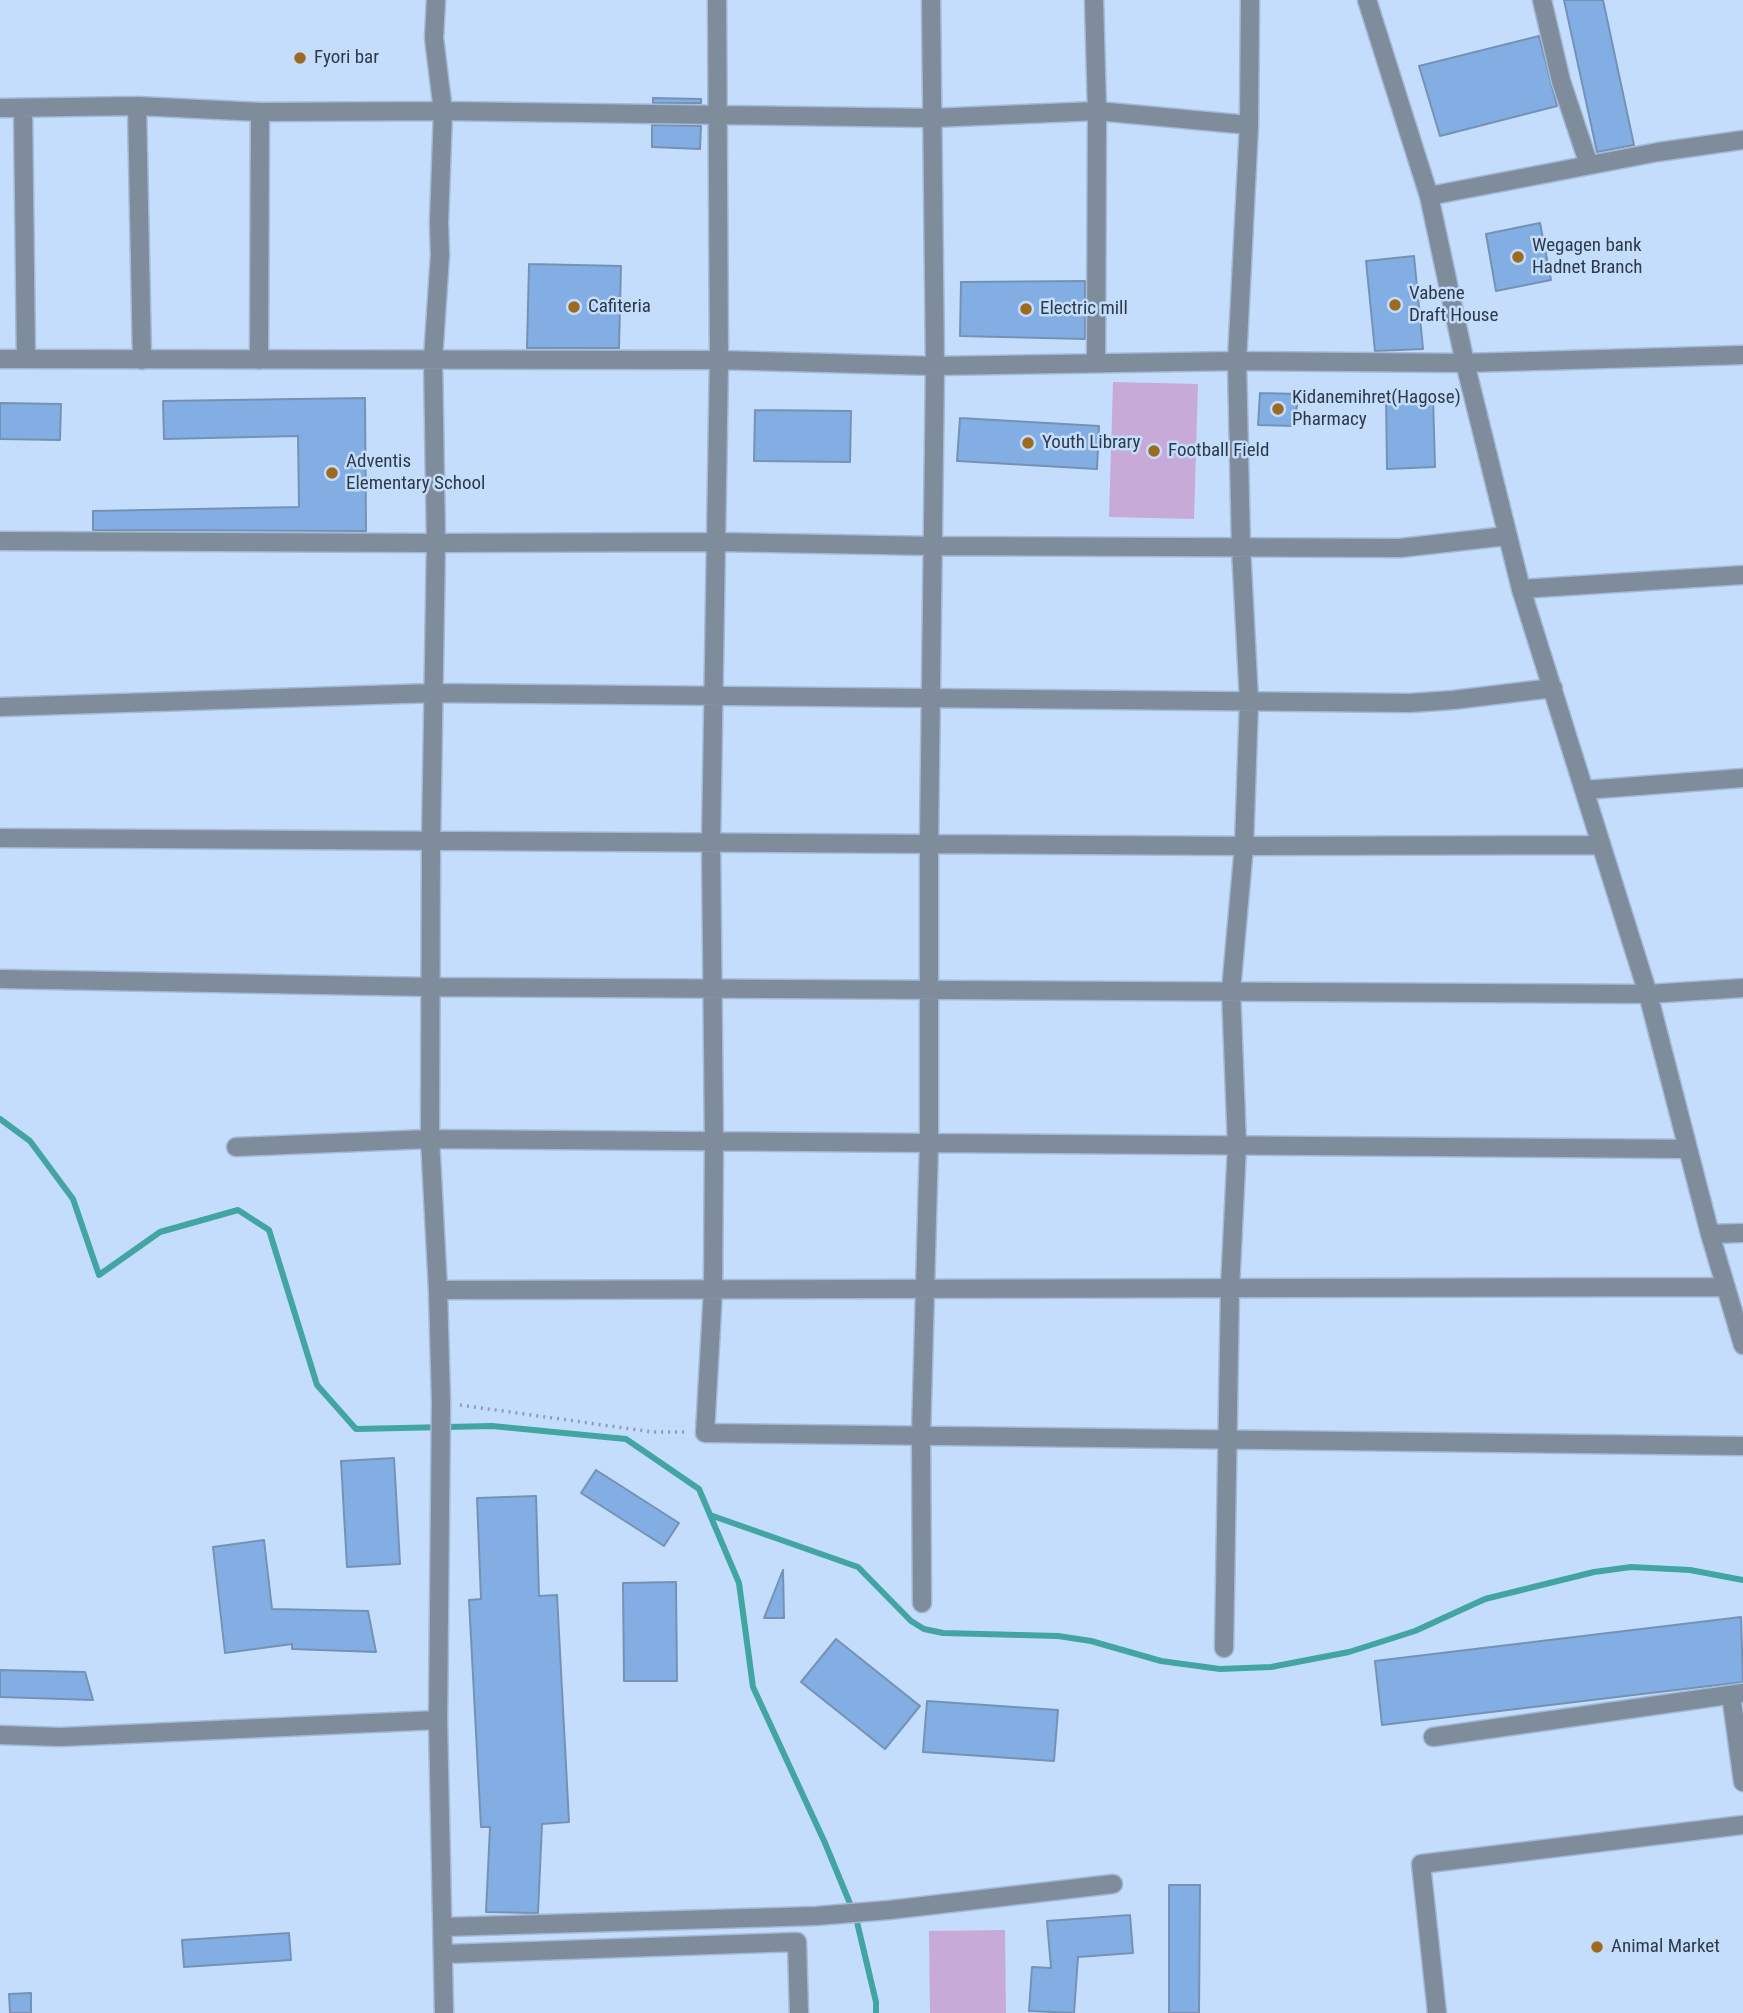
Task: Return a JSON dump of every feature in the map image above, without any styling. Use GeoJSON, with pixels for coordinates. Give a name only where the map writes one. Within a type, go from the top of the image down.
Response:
{"type":"FeatureCollection","features":[{"type":"Feature","properties":{"kind":"street"},"geometry":{"type":"LineString","coordinates":[[436,0],[434,38],[443,111],[440,256],[433,359],[436,543],[430,1139],[441,1407],[438,1720],[445,1954],[444,2013]]}},
{"type":"Feature","properties":{"kind":"street"},"geometry":{"type":"LineString","coordinates":[[718,0],[719,360],[711,843],[713,1290],[705,1433],[1743,1447]]}},
{"type":"Feature","properties":{"kind":"street"},"geometry":{"type":"LineString","coordinates":[[922,1603],[921,1436],[929,1143],[929,843],[935,366],[931,0]]}},
{"type":"Feature","properties":{"kind":"street"},"geometry":{"type":"LineString","coordinates":[[1094,0],[1097,111],[1096,362]]}},
{"type":"Feature","properties":{"kind":"street"},"geometry":{"type":"LineString","coordinates":[[1224,1648],[1230,1288],[1237,1146],[1231,990],[1244,846],[1249,701],[1241,548],[1237,361],[1249,125],[1250,0]]}},
{"type":"Feature","properties":{"kind":"street"},"geometry":{"type":"LineString","coordinates":[[1367,0],[1429,196],[1465,363],[1521,589],[1648,994],[1710,1234],[1743,1345]]}},
{"type":"Feature","properties":{"kind":"street"},"geometry":{"type":"LineString","coordinates":[[1542,0],[1562,80],[1589,165]]}},
{"type":"Feature","properties":{"kind":"street"},"geometry":{"type":"LineString","coordinates":[[0,108],[137,106],[260,112],[443,111],[932,118],[1097,111],[1249,125]]}},
{"type":"Feature","properties":{"kind":"street"},"geometry":{"type":"LineString","coordinates":[[137,106],[142,360]]}},
{"type":"Feature","properties":{"kind":"street"},"geometry":{"type":"LineString","coordinates":[[23,108],[26,359]]}},
{"type":"Feature","properties":{"kind":"street"},"geometry":{"type":"LineString","coordinates":[[259,360],[260,112]]}},
{"type":"Feature","properties":{"kind":"street"},"geometry":{"type":"LineString","coordinates":[[1429,196],[1658,152],[1743,140]]}},
{"type":"Feature","properties":{"kind":"street"},"geometry":{"type":"LineString","coordinates":[[0,359],[719,360],[935,366],[1237,361],[1465,363],[1743,355]]}},
{"type":"Feature","properties":{"kind":"street"},"geometry":{"type":"LineString","coordinates":[[0,541],[717,542],[932,546],[1400,548],[1507,536]]}},
{"type":"Feature","properties":{"kind":"street"},"geometry":{"type":"LineString","coordinates":[[1521,589],[1743,575]]}},
{"type":"Feature","properties":{"kind":"street"},"geometry":{"type":"LineString","coordinates":[[0,707],[434,693],[1410,703],[1553,688]]}},
{"type":"Feature","properties":{"kind":"street"},"geometry":{"type":"LineString","coordinates":[[1585,790],[1743,778]]}},
{"type":"Feature","properties":{"kind":"street"},"geometry":{"type":"LineString","coordinates":[[0,838],[1244,846],[1601,845]]}},
{"type":"Feature","properties":{"kind":"street"},"geometry":{"type":"LineString","coordinates":[[0,979],[430,987],[1648,994],[1743,988]]}},
{"type":"Feature","properties":{"kind":"street"},"geometry":{"type":"LineString","coordinates":[[236,1147],[430,1139],[1688,1149]]}},
{"type":"Feature","properties":{"kind":"street"},"geometry":{"type":"LineString","coordinates":[[1710,1234],[1743,1233]]}},
{"type":"Feature","properties":{"kind":"street"},"geometry":{"type":"LineString","coordinates":[[438,1290],[1725,1287]]}},
{"type":"Feature","properties":{"kind":"street"},"geometry":{"type":"LineString","coordinates":[[1433,1737],[1737,1694],[1743,1782]]}},
{"type":"Feature","properties":{"kind":"street"},"geometry":{"type":"LineString","coordinates":[[0,1735],[73,1737],[438,1720]]}},
{"type":"Feature","properties":{"kind":"street"},"geometry":{"type":"LineString","coordinates":[[1437,2013],[1421,1864],[1743,1825]]}},
{"type":"Feature","properties":{"kind":"street"},"geometry":{"type":"LineString","coordinates":[[444,1927],[816,1916],[1113,1884]]}},
{"type":"Feature","properties":{"kind":"street"},"geometry":{"type":"LineString","coordinates":[[445,1954],[797,1942],[799,2013]]}},
{"type":"Feature","properties":{"kind":"path"},"geometry":{"type":"LineString","coordinates":[[441,1407],[653,1432],[705,1433]]}},
{"type":"Feature","properties":{"kind":"shaded area","name":"Football Field"},"geometry":{"type":"Polygon","coordinates":[[[1113,382],[1198,384],[1194,519],[1109,517],[1113,382]]]}},
{"type":"Feature","properties":{"kind":"shaded area"},"geometry":{"type":"Polygon","coordinates":[[[1005,1930],[1006,2013],[930,2013],[929,1931],[1005,1930]]]}},
{"type":"Feature","properties":{"kind":"building"},"geometry":{"type":"Polygon","coordinates":[[[1564,0],[1603,0],[1634,145],[1597,152],[1564,0]]]}},
{"type":"Feature","properties":{"kind":"building"},"geometry":{"type":"Polygon","coordinates":[[[1539,36],[1557,106],[1440,136],[1419,66],[1539,36]]]}},
{"type":"Feature","properties":{"kind":"building"},"geometry":{"type":"Polygon","coordinates":[[[653,98],[701,99],[701,103],[653,103],[653,98]]]}},
{"type":"Feature","properties":{"kind":"building"},"geometry":{"type":"Polygon","coordinates":[[[652,125],[701,126],[700,149],[652,147],[652,125]]]}},
{"type":"Feature","properties":{"kind":"building","name":"Wegagen bank Hadnet Branch"},"geometry":{"type":"Polygon","coordinates":[[[1540,223],[1551,280],[1496,291],[1486,234],[1540,223]]]}},
{"type":"Feature","properties":{"kind":"building","name":"Vabene Draft House"},"geometry":{"type":"Polygon","coordinates":[[[1414,256],[1423,349],[1375,351],[1366,261],[1414,256]]]}},
{"type":"Feature","properties":{"kind":"building","name":"Cafiteria"},"geometry":{"type":"Polygon","coordinates":[[[529,264],[621,266],[619,348],[527,348],[529,264]]]}},
{"type":"Feature","properties":{"kind":"building","name":"Electric mill"},"geometry":{"type":"Polygon","coordinates":[[[1085,281],[1085,339],[960,336],[961,282],[1085,281]]]}},
{"type":"Feature","properties":{"kind":"building","name":"Kidanemihret(Hagose) Pharmacy"},"geometry":{"type":"Polygon","coordinates":[[[1260,393],[1298,394],[1295,426],[1258,425],[1260,393]]]}},
{"type":"Feature","properties":{"kind":"building"},"geometry":{"type":"Polygon","coordinates":[[[1433,396],[1435,467],[1387,469],[1386,397],[1433,396]]]}},
{"type":"Feature","properties":{"kind":"building","name":"Adventis Elementary School"},"geometry":{"type":"Polygon","coordinates":[[[365,398],[366,531],[93,530],[93,511],[299,507],[298,436],[164,439],[163,401],[365,398]]]}},
{"type":"Feature","properties":{"kind":"building"},"geometry":{"type":"Polygon","coordinates":[[[0,403],[61,404],[60,440],[0,439],[0,403]]]}},
{"type":"Feature","properties":{"kind":"building"},"geometry":{"type":"Polygon","coordinates":[[[755,410],[851,411],[850,462],[754,461],[755,410]]]}},
{"type":"Feature","properties":{"kind":"building","name":"Youth Library"},"geometry":{"type":"Polygon","coordinates":[[[960,418],[1099,426],[1097,469],[957,461],[960,418]]]}},
{"type":"Feature","properties":{"kind":"building"},"geometry":{"type":"Polygon","coordinates":[[[394,1458],[400,1564],[347,1567],[341,1461],[394,1458]]]}},
{"type":"Feature","properties":{"kind":"building"},"geometry":{"type":"Polygon","coordinates":[[[596,1470],[679,1523],[664,1546],[581,1493],[596,1470]]]}},
{"type":"Feature","properties":{"kind":"building"},"geometry":{"type":"Polygon","coordinates":[[[536,1496],[539,1596],[557,1595],[569,1822],[542,1824],[538,1913],[486,1912],[490,1827],[481,1827],[469,1600],[481,1599],[477,1498],[536,1496]]]}},
{"type":"Feature","properties":{"kind":"building"},"geometry":{"type":"Polygon","coordinates":[[[264,1540],[272,1609],[368,1611],[376,1652],[292,1649],[292,1644],[225,1653],[213,1547],[264,1540]]]}},
{"type":"Feature","properties":{"kind":"building"},"geometry":{"type":"Polygon","coordinates":[[[783,1570],[784,1618],[764,1618],[783,1570]]]}},
{"type":"Feature","properties":{"kind":"building"},"geometry":{"type":"Polygon","coordinates":[[[676,1582],[677,1681],[624,1681],[623,1583],[676,1582]]]}},
{"type":"Feature","properties":{"kind":"building"},"geometry":{"type":"Polygon","coordinates":[[[1741,1617],[1743,1682],[1382,1725],[1375,1661],[1741,1617]]]}},
{"type":"Feature","properties":{"kind":"building"},"geometry":{"type":"Polygon","coordinates":[[[836,1639],[920,1706],[885,1749],[801,1682],[836,1639]]]}},
{"type":"Feature","properties":{"kind":"building"},"geometry":{"type":"Polygon","coordinates":[[[0,1670],[85,1672],[93,1700],[0,1697],[0,1670]]]}},
{"type":"Feature","properties":{"kind":"building"},"geometry":{"type":"Polygon","coordinates":[[[927,1701],[1058,1710],[1054,1761],[923,1752],[927,1701]]]}},
{"type":"Feature","properties":{"kind":"building"},"geometry":{"type":"Polygon","coordinates":[[[1169,1885],[1200,1885],[1199,2013],[1169,2013],[1169,1885]]]}},
{"type":"Feature","properties":{"kind":"building"},"geometry":{"type":"Polygon","coordinates":[[[1130,1915],[1133,1953],[1078,1957],[1074,2013],[1029,2011],[1032,1967],[1051,1968],[1047,1921],[1130,1915]]]}},
{"type":"Feature","properties":{"kind":"building"},"geometry":{"type":"Polygon","coordinates":[[[289,1933],[291,1960],[184,1967],[182,1940],[289,1933]]]}},
{"type":"Feature","properties":{"kind":"building"},"geometry":{"type":"Polygon","coordinates":[[[31,1993],[31,2013],[10,2013],[9,1994],[31,1993]]]}},
{"type":"Feature","properties":{"kind":"waterway"},"geometry":{"type":"LineString","coordinates":[[0,1119],[30,1141],[73,1199],[99,1275],[160,1232],[238,1210],[269,1230],[317,1385],[356,1429],[492,1426],[626,1439],[699,1489],[739,1583],[753,1687],[825,1843],[856,1918],[876,2002],[876,2013]]}},
{"type":"Feature","properties":{"kind":"waterway"},"geometry":{"type":"LineString","coordinates":[[710,1515],[858,1567],[911,1621],[924,1629],[943,1633],[1058,1636],[1091,1641],[1161,1661],[1220,1669],[1271,1667],[1349,1652],[1415,1631],[1485,1599],[1594,1572],[1631,1567],[1690,1570],[1743,1580]]}},
{"type":"Feature","properties":{"kind":"place","name":"Fyori bar"},"geometry":{"type":"Point","coordinates":[300,58]}},
{"type":"Feature","properties":{"kind":"place","name":"Wegagen bank Hadnet Branch"},"geometry":{"type":"Point","coordinates":[1518,257]}},
{"type":"Feature","properties":{"kind":"place","name":"Vabene Draft House"},"geometry":{"type":"Point","coordinates":[1395,305]}},
{"type":"Feature","properties":{"kind":"place","name":"Cafiteria"},"geometry":{"type":"Point","coordinates":[574,307]}},
{"type":"Feature","properties":{"kind":"place","name":"Electric mill"},"geometry":{"type":"Point","coordinates":[1026,309]}},
{"type":"Feature","properties":{"kind":"place","name":"Kidanemihret(Hagose) Pharmacy"},"geometry":{"type":"Point","coordinates":[1278,409]}},
{"type":"Feature","properties":{"kind":"place","name":"Youth Library"},"geometry":{"type":"Point","coordinates":[1028,443]}},
{"type":"Feature","properties":{"kind":"place","name":"Football Field"},"geometry":{"type":"Point","coordinates":[1154,451]}},
{"type":"Feature","properties":{"kind":"place","name":"Adventis Elementary School"},"geometry":{"type":"Point","coordinates":[332,473]}},
{"type":"Feature","properties":{"kind":"place","name":"Animal Market"},"geometry":{"type":"Point","coordinates":[1597,1947]}}]}
